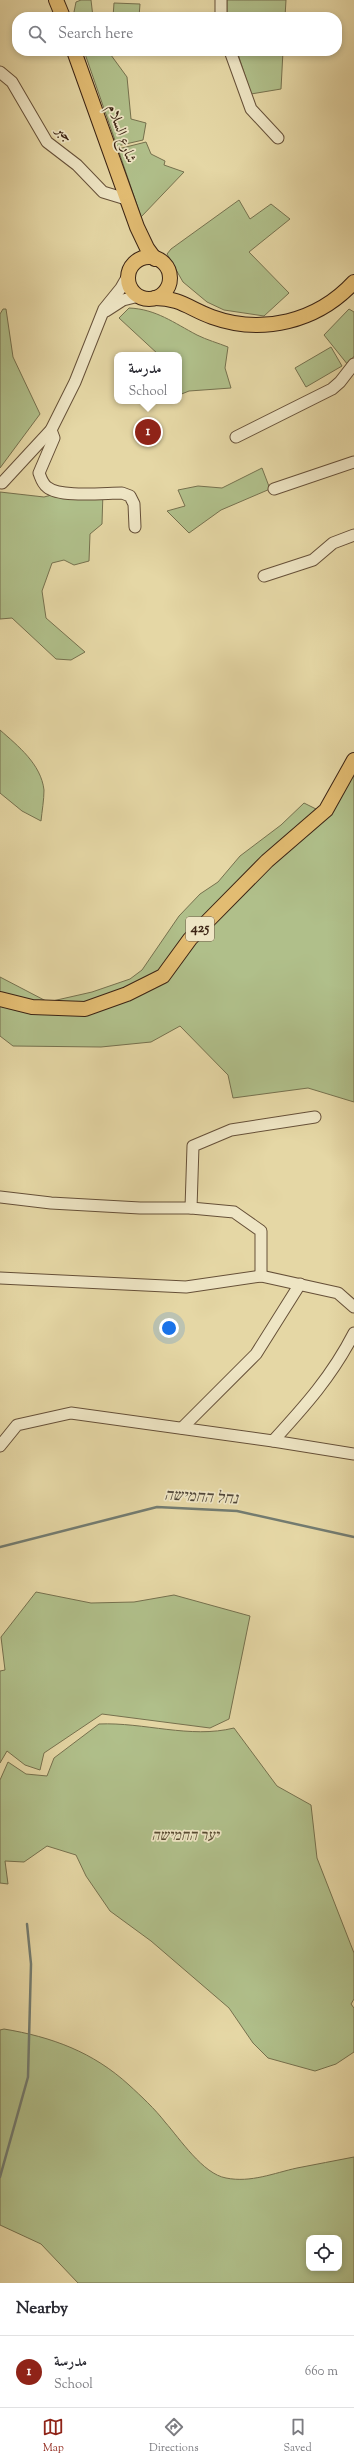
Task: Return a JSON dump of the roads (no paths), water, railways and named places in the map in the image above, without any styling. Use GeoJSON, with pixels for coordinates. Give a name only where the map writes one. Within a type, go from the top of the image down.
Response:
{"type":"FeatureCollection","features":[{"type":"Feature","properties":{"kind":"main road"},"geometry":{"type":"LineString","coordinates":[[56,0],[61,12]]}},
{"type":"Feature","properties":{"kind":"main road","name":"شارع السلام"},"geometry":{"type":"LineString","coordinates":[[76,56],[136,227],[147,248],[155,258]]}},
{"type":"Feature","properties":{"kind":"main road","name":"شارع السلام"},"geometry":{"type":"LineString","coordinates":[[132,269],[136,227]]}},
{"type":"Feature","properties":{"kind":"main road"},"geometry":{"type":"LineString","coordinates":[[198,310],[176,287],[170,278],[166,266],[155,258],[142,259],[132,269],[131,288],[139,296],[179,300],[198,310],[238,324],[267,326],[282,323],[310,314],[351,288]]}},
{"type":"Feature","properties":{"kind":"main road"},"geometry":{"type":"LineString","coordinates":[[155,298],[166,290],[170,278]]}},
{"type":"Feature","properties":{"kind":"main road","name":"425"},"geometry":{"type":"LineString","coordinates":[[0,999],[32,1007],[85,1008],[127,994],[162,976],[190,939],[267,861],[326,810],[354,760]]}},
{"type":"Feature","properties":{"kind":"street"},"geometry":{"type":"LineString","coordinates":[[221,0],[221,12]]}},
{"type":"Feature","properties":{"kind":"street"},"geometry":{"type":"LineString","coordinates":[[232,56],[251,109],[278,138]]}},
{"type":"Feature","properties":{"kind":"street","name":"جبر"},"geometry":{"type":"LineString","coordinates":[[0,72],[12,82],[47,142],[77,165],[102,192],[126,199]]}},
{"type":"Feature","properties":{"kind":"street"},"geometry":{"type":"LineString","coordinates":[[2,483],[51,430],[75,382],[108,302],[121,288],[132,269]]}},
{"type":"Feature","properties":{"kind":"street"},"geometry":{"type":"LineString","coordinates":[[100,320],[112,307],[123,300],[139,296]]}},
{"type":"Feature","properties":{"kind":"street"},"geometry":{"type":"LineString","coordinates":[[236,437],[332,389],[340,382],[354,364]]}},
{"type":"Feature","properties":{"kind":"street"},"geometry":{"type":"LineString","coordinates":[[51,430],[54,438],[39,473],[44,484],[48,488],[67,493],[99,492],[130,496],[134,504],[135,528]]}},
{"type":"Feature","properties":{"kind":"street"},"geometry":{"type":"LineString","coordinates":[[274,489],[354,462]]}},
{"type":"Feature","properties":{"kind":"street"},"geometry":{"type":"LineString","coordinates":[[264,576],[313,560],[331,544],[354,535]]}},
{"type":"Feature","properties":{"kind":"street"},"geometry":{"type":"LineString","coordinates":[[191,1208],[193,1146],[231,1130],[315,1117]]}},
{"type":"Feature","properties":{"kind":"street"},"geometry":{"type":"LineString","coordinates":[[0,1197],[51,1203],[140,1208],[191,1208],[234,1212],[261,1231],[262,1276]]}},
{"type":"Feature","properties":{"kind":"street"},"geometry":{"type":"LineString","coordinates":[[0,1278],[186,1287],[262,1276],[338,1292],[354,1307]]}},
{"type":"Feature","properties":{"kind":"street"},"geometry":{"type":"LineString","coordinates":[[182,1428],[256,1354],[300,1284]]}},
{"type":"Feature","properties":{"kind":"street"},"geometry":{"type":"LineString","coordinates":[[273,1441],[316,1394],[339,1362],[354,1334]]}},
{"type":"Feature","properties":{"kind":"street"},"geometry":{"type":"LineString","coordinates":[[0,1446],[17,1425],[71,1413],[273,1441],[354,1454]]}},
{"type":"Feature","properties":{"kind":"waterway","name":"נחל החמישה"},"geometry":{"type":"LineString","coordinates":[[0,1547],[157,1507],[237,1511],[354,1537]]}},
{"type":"Feature","properties":{"kind":"waterway"},"geometry":{"type":"LineString","coordinates":[[0,2177],[28,2077],[31,1964],[27,1924]]}},
{"type":"Feature","properties":{"kind":"place","name":"مدرسة"},"geometry":{"type":"Point","coordinates":[148,432]}},
{"type":"Feature","properties":{"kind":"park label","name":"יער החמישה"},"geometry":{"type":"Point","coordinates":[185,1836]}}]}
